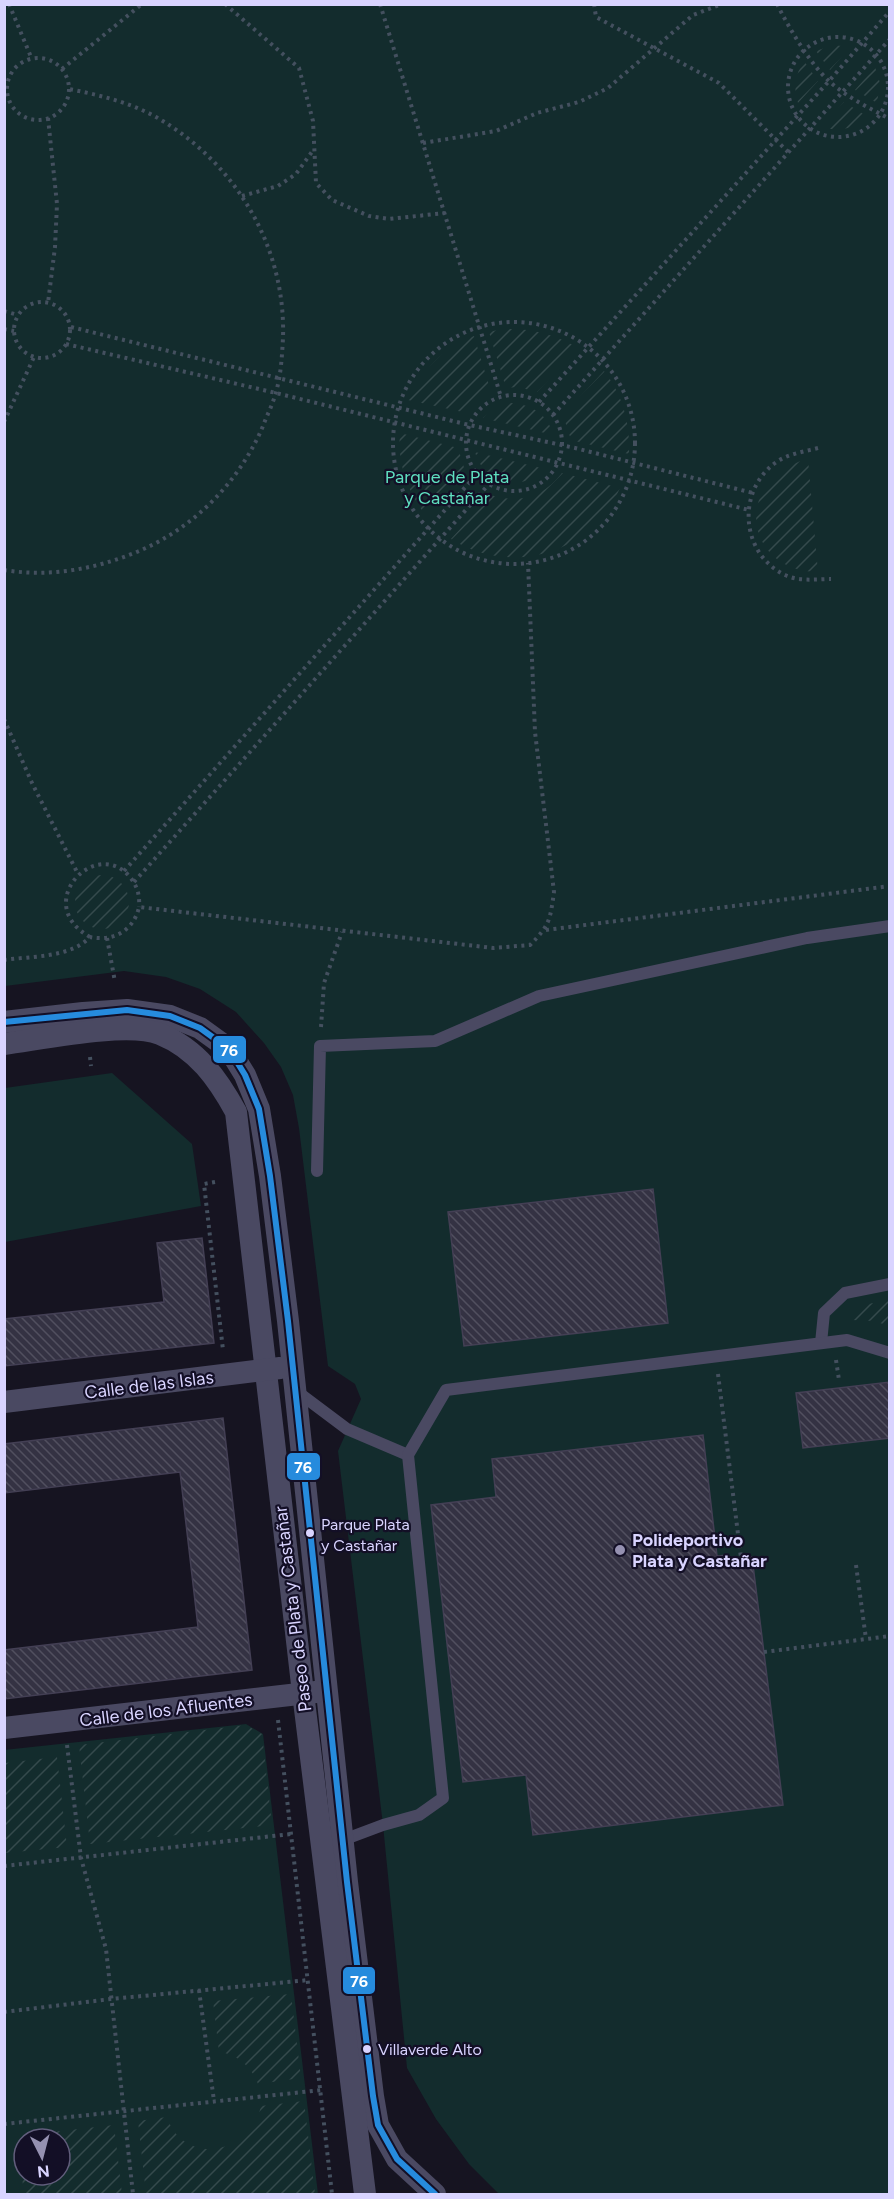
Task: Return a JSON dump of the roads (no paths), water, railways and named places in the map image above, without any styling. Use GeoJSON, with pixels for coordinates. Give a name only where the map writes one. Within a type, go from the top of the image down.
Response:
{"type":"FeatureCollection","features":[{"type":"Feature","properties":{"kind":"street","name":"Paseo de Plata y Castañar"},"geometry":{"type":"LineString","coordinates":[[4,1022],[83,1012],[127,1010],[170,1016],[200,1028],[229,1049],[245,1075],[259,1109],[270,1176],[293,1366],[343,1840],[378,2125],[397,2159],[435,2194]]}},
{"type":"Feature","properties":{"kind":"street","name":"Paseo de Plata y Castañar"},"geometry":{"type":"LineString","coordinates":[[4,1044],[125,1029],[158,1033],[183,1046],[204,1064],[221,1085],[236,1112],[303,1694],[365,2194]]}},
{"type":"Feature","properties":{"kind":"street","name":"Calle de las Islas"},"geometry":{"type":"LineString","coordinates":[[4,1402],[293,1366]]}},
{"type":"Feature","properties":{"kind":"street","name":"Calle de los Afluentes"},"geometry":{"type":"LineString","coordinates":[[4,1728],[327,1690]]}},
{"type":"Feature","properties":{"kind":"lane"},"geometry":{"type":"LineString","coordinates":[[317,1171],[320,1046],[435,1041],[539,996],[807,938],[890,926]]}},
{"type":"Feature","properties":{"kind":"lane"},"geometry":{"type":"LineString","coordinates":[[821,1343],[824,1313],[845,1293],[890,1284]]}},
{"type":"Feature","properties":{"kind":"lane"},"geometry":{"type":"LineString","coordinates":[[343,1840],[419,1815],[443,1798],[408,1455],[446,1390],[847,1340],[890,1353]]}},
{"type":"Feature","properties":{"kind":"lane"},"geometry":{"type":"LineString","coordinates":[[294,1390],[347,1429],[408,1455]]}},
{"type":"Feature","properties":{"kind":"place","name":"Parque Plata y Castañar"},"geometry":{"type":"Point","coordinates":[310,1533]}},
{"type":"Feature","properties":{"kind":"place","name":"Polideportivo Plata y Castañar"},"geometry":{"type":"Point","coordinates":[620,1550]}},
{"type":"Feature","properties":{"kind":"place","name":"Villaverde Alto"},"geometry":{"type":"Point","coordinates":[367,2049]}},
{"type":"Feature","properties":{"kind":"park label","name":"Parque de Plata y Castañar"},"geometry":{"type":"Point","coordinates":[447,487]}}]}
